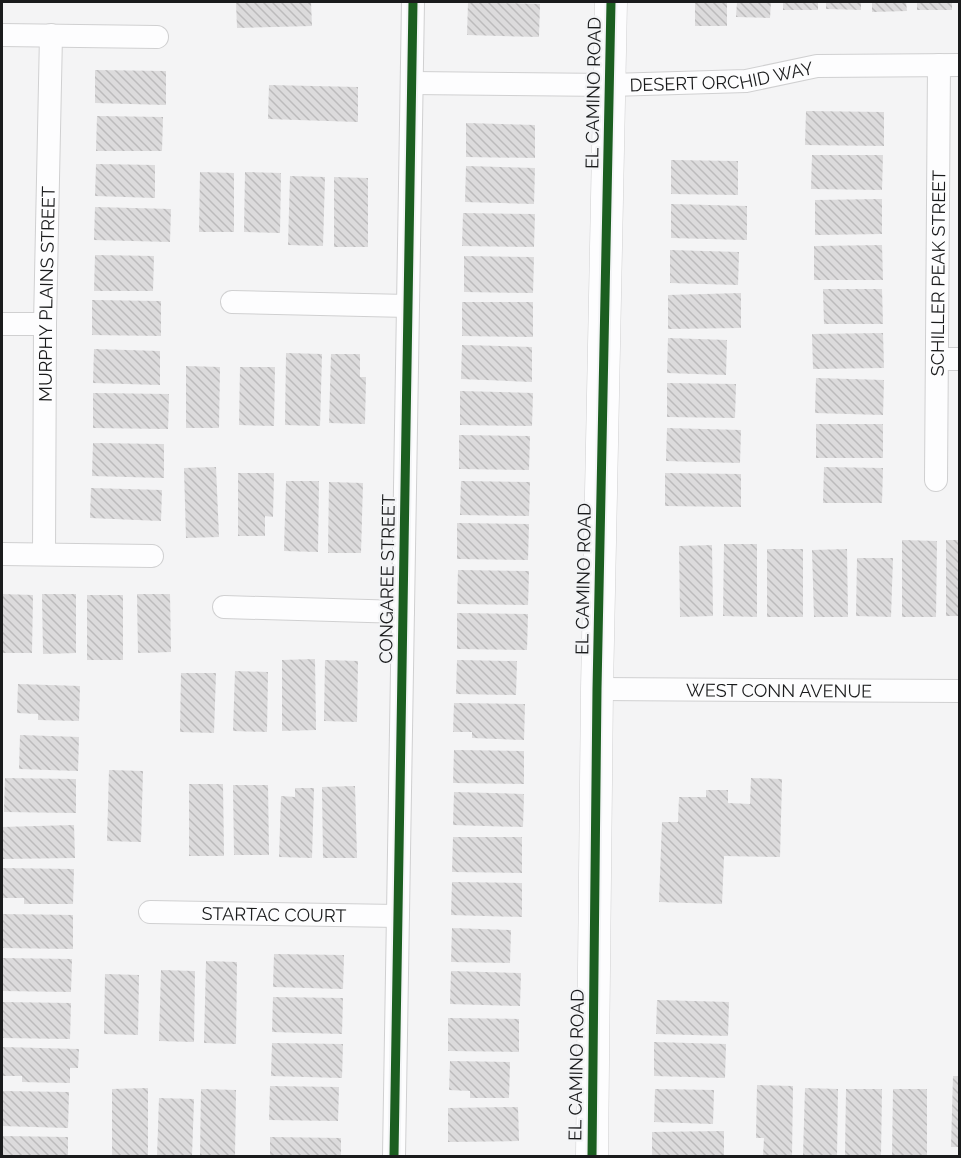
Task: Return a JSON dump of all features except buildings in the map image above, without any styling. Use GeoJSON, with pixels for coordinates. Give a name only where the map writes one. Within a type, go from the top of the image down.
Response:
{"type":"FeatureCollection","features":[{"type":"Feature","properties":{"kind":"street","name":"CONGAREE STREET"},"geometry":{"type":"LineString","coordinates":[[394,1156],[413,2]]}},
{"type":"Feature","properties":{"kind":"street","name":"EL CAMINO ROAD"},"geometry":{"type":"LineString","coordinates":[[592,1156],[597,689],[611,2]]}},
{"type":"Feature","properties":{"kind":"street"},"geometry":{"type":"LineString","coordinates":[[2,35],[157,37]]}},
{"type":"Feature","properties":{"kind":"street","name":"MURPHY PLAINS STREET"},"geometry":{"type":"LineString","coordinates":[[44,554],[45,324],[51,35]]}},
{"type":"Feature","properties":{"kind":"street","name":"DESERT ORCHID WAY"},"geometry":{"type":"LineString","coordinates":[[412,83],[610,85],[746,81],[817,66],[950,65]]}},
{"type":"Feature","properties":{"kind":"street","name":"SCHILLER PEAK STREET"},"geometry":{"type":"LineString","coordinates":[[936,480],[937,359],[950,65]]}},
{"type":"Feature","properties":{"kind":"street"},"geometry":{"type":"LineString","coordinates":[[232,302],[408,306]]}},
{"type":"Feature","properties":{"kind":"street"},"geometry":{"type":"LineString","coordinates":[[2,324],[45,324]]}},
{"type":"Feature","properties":{"kind":"street"},"geometry":{"type":"LineString","coordinates":[[937,359],[960,359]]}},
{"type":"Feature","properties":{"kind":"street"},"geometry":{"type":"LineString","coordinates":[[2,554],[152,556]]}},
{"type":"Feature","properties":{"kind":"street"},"geometry":{"type":"LineString","coordinates":[[224,607],[403,612]]}},
{"type":"Feature","properties":{"kind":"street","name":"WEST CONN AVENUE"},"geometry":{"type":"LineString","coordinates":[[597,689],[960,691]]}},
{"type":"Feature","properties":{"kind":"street","name":"STARTAC COURT"},"geometry":{"type":"LineString","coordinates":[[150,912],[398,916]]}},
{"type":"Feature","properties":{"kind":"cycle path"},"geometry":{"type":"LineString","coordinates":[[394,1156],[413,2]]}},
{"type":"Feature","properties":{"kind":"cycle path"},"geometry":{"type":"LineString","coordinates":[[592,1156],[597,689],[611,2]]}}]}
